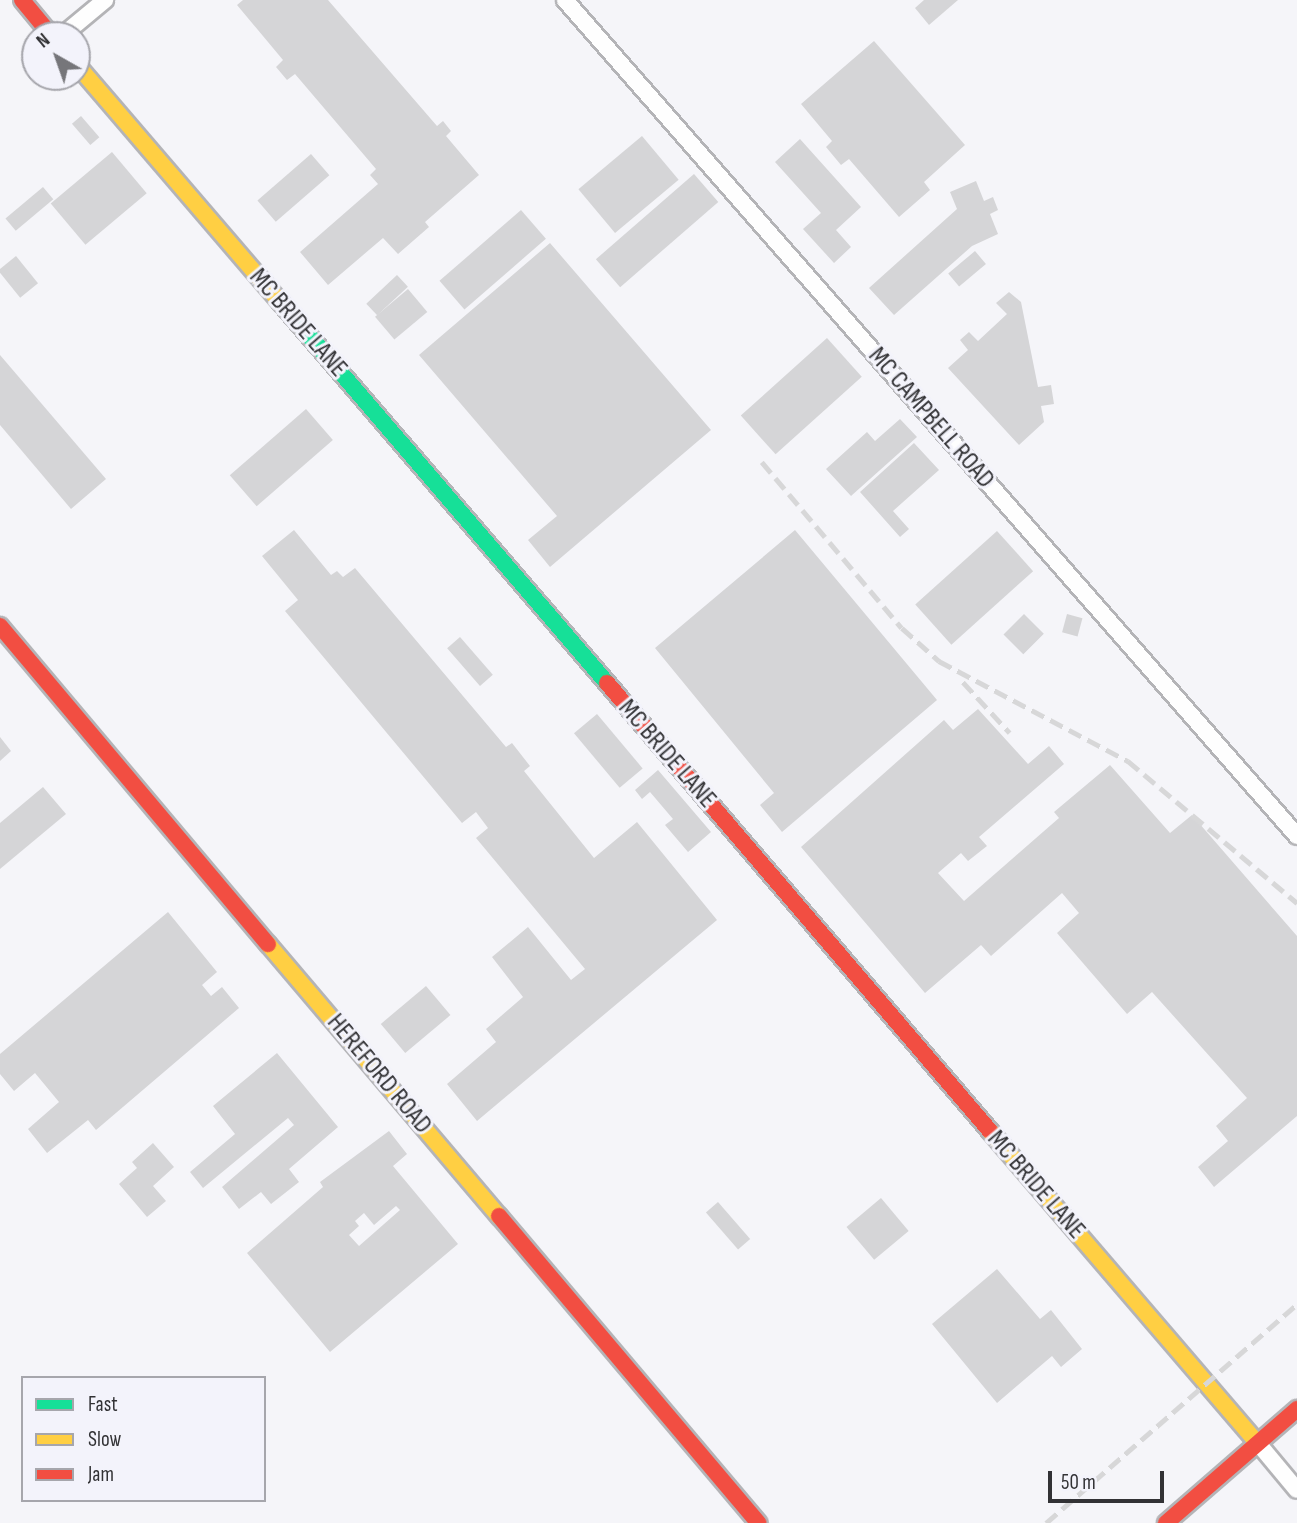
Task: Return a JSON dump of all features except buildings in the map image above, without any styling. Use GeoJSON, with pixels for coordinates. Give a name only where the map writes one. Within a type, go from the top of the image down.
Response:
{"type":"FeatureCollection","features":[{"type":"Feature","properties":{"kind":"street"},"geometry":{"type":"LineString","coordinates":[[22,0],[39,21]]}},
{"type":"Feature","properties":{"kind":"street"},"geometry":{"type":"LineString","coordinates":[[80,21],[105,0]]}},
{"type":"Feature","properties":{"kind":"street","name":"MC CAMPBELL ROAD"},"geometry":{"type":"LineString","coordinates":[[565,0],[1297,836]]}},
{"type":"Feature","properties":{"kind":"street","name":"MC BRIDE LANE"},"geometry":{"type":"LineString","coordinates":[[91,81],[1257,1442]]}},
{"type":"Feature","properties":{"kind":"street","name":"HEREFORD ROAD"},"geometry":{"type":"LineString","coordinates":[[0,626],[758,1523]]}},
{"type":"Feature","properties":{"kind":"street"},"geometry":{"type":"LineString","coordinates":[[1166,1523],[1297,1409]]}},
{"type":"Feature","properties":{"kind":"street"},"geometry":{"type":"LineString","coordinates":[[1257,1442],[1297,1490]]}},
{"type":"Feature","properties":{"kind":"railway"},"geometry":{"type":"LineString","coordinates":[[762,462],[902,628],[939,661],[1128,761],[1297,903]]}},
{"type":"Feature","properties":{"kind":"railway"},"geometry":{"type":"LineString","coordinates":[[963,682],[1010,733]]}},
{"type":"Feature","properties":{"kind":"railway"},"geometry":{"type":"LineString","coordinates":[[1046,1523],[1297,1304]]}},
{"type":"Feature","properties":{"kind":"traffic: fast"},"geometry":{"type":"LineString","coordinates":[[281,303],[607,683]]}},
{"type":"Feature","properties":{"kind":"traffic: slow"},"geometry":{"type":"LineString","coordinates":[[91,81],[281,303]]}},
{"type":"Feature","properties":{"kind":"traffic: slow"},"geometry":{"type":"LineString","coordinates":[[268,944],[499,1216]]}},
{"type":"Feature","properties":{"kind":"traffic: slow"},"geometry":{"type":"LineString","coordinates":[[990,1131],[1257,1442]]}},
{"type":"Feature","properties":{"kind":"traffic: jam"},"geometry":{"type":"LineString","coordinates":[[22,0],[39,21]]}},
{"type":"Feature","properties":{"kind":"traffic: jam"},"geometry":{"type":"LineString","coordinates":[[0,626],[268,944]]}},
{"type":"Feature","properties":{"kind":"traffic: jam"},"geometry":{"type":"LineString","coordinates":[[607,683],[990,1131]]}},
{"type":"Feature","properties":{"kind":"traffic: jam"},"geometry":{"type":"LineString","coordinates":[[499,1216],[758,1523]]}},
{"type":"Feature","properties":{"kind":"traffic: jam"},"geometry":{"type":"LineString","coordinates":[[1166,1523],[1297,1409]]}}]}
